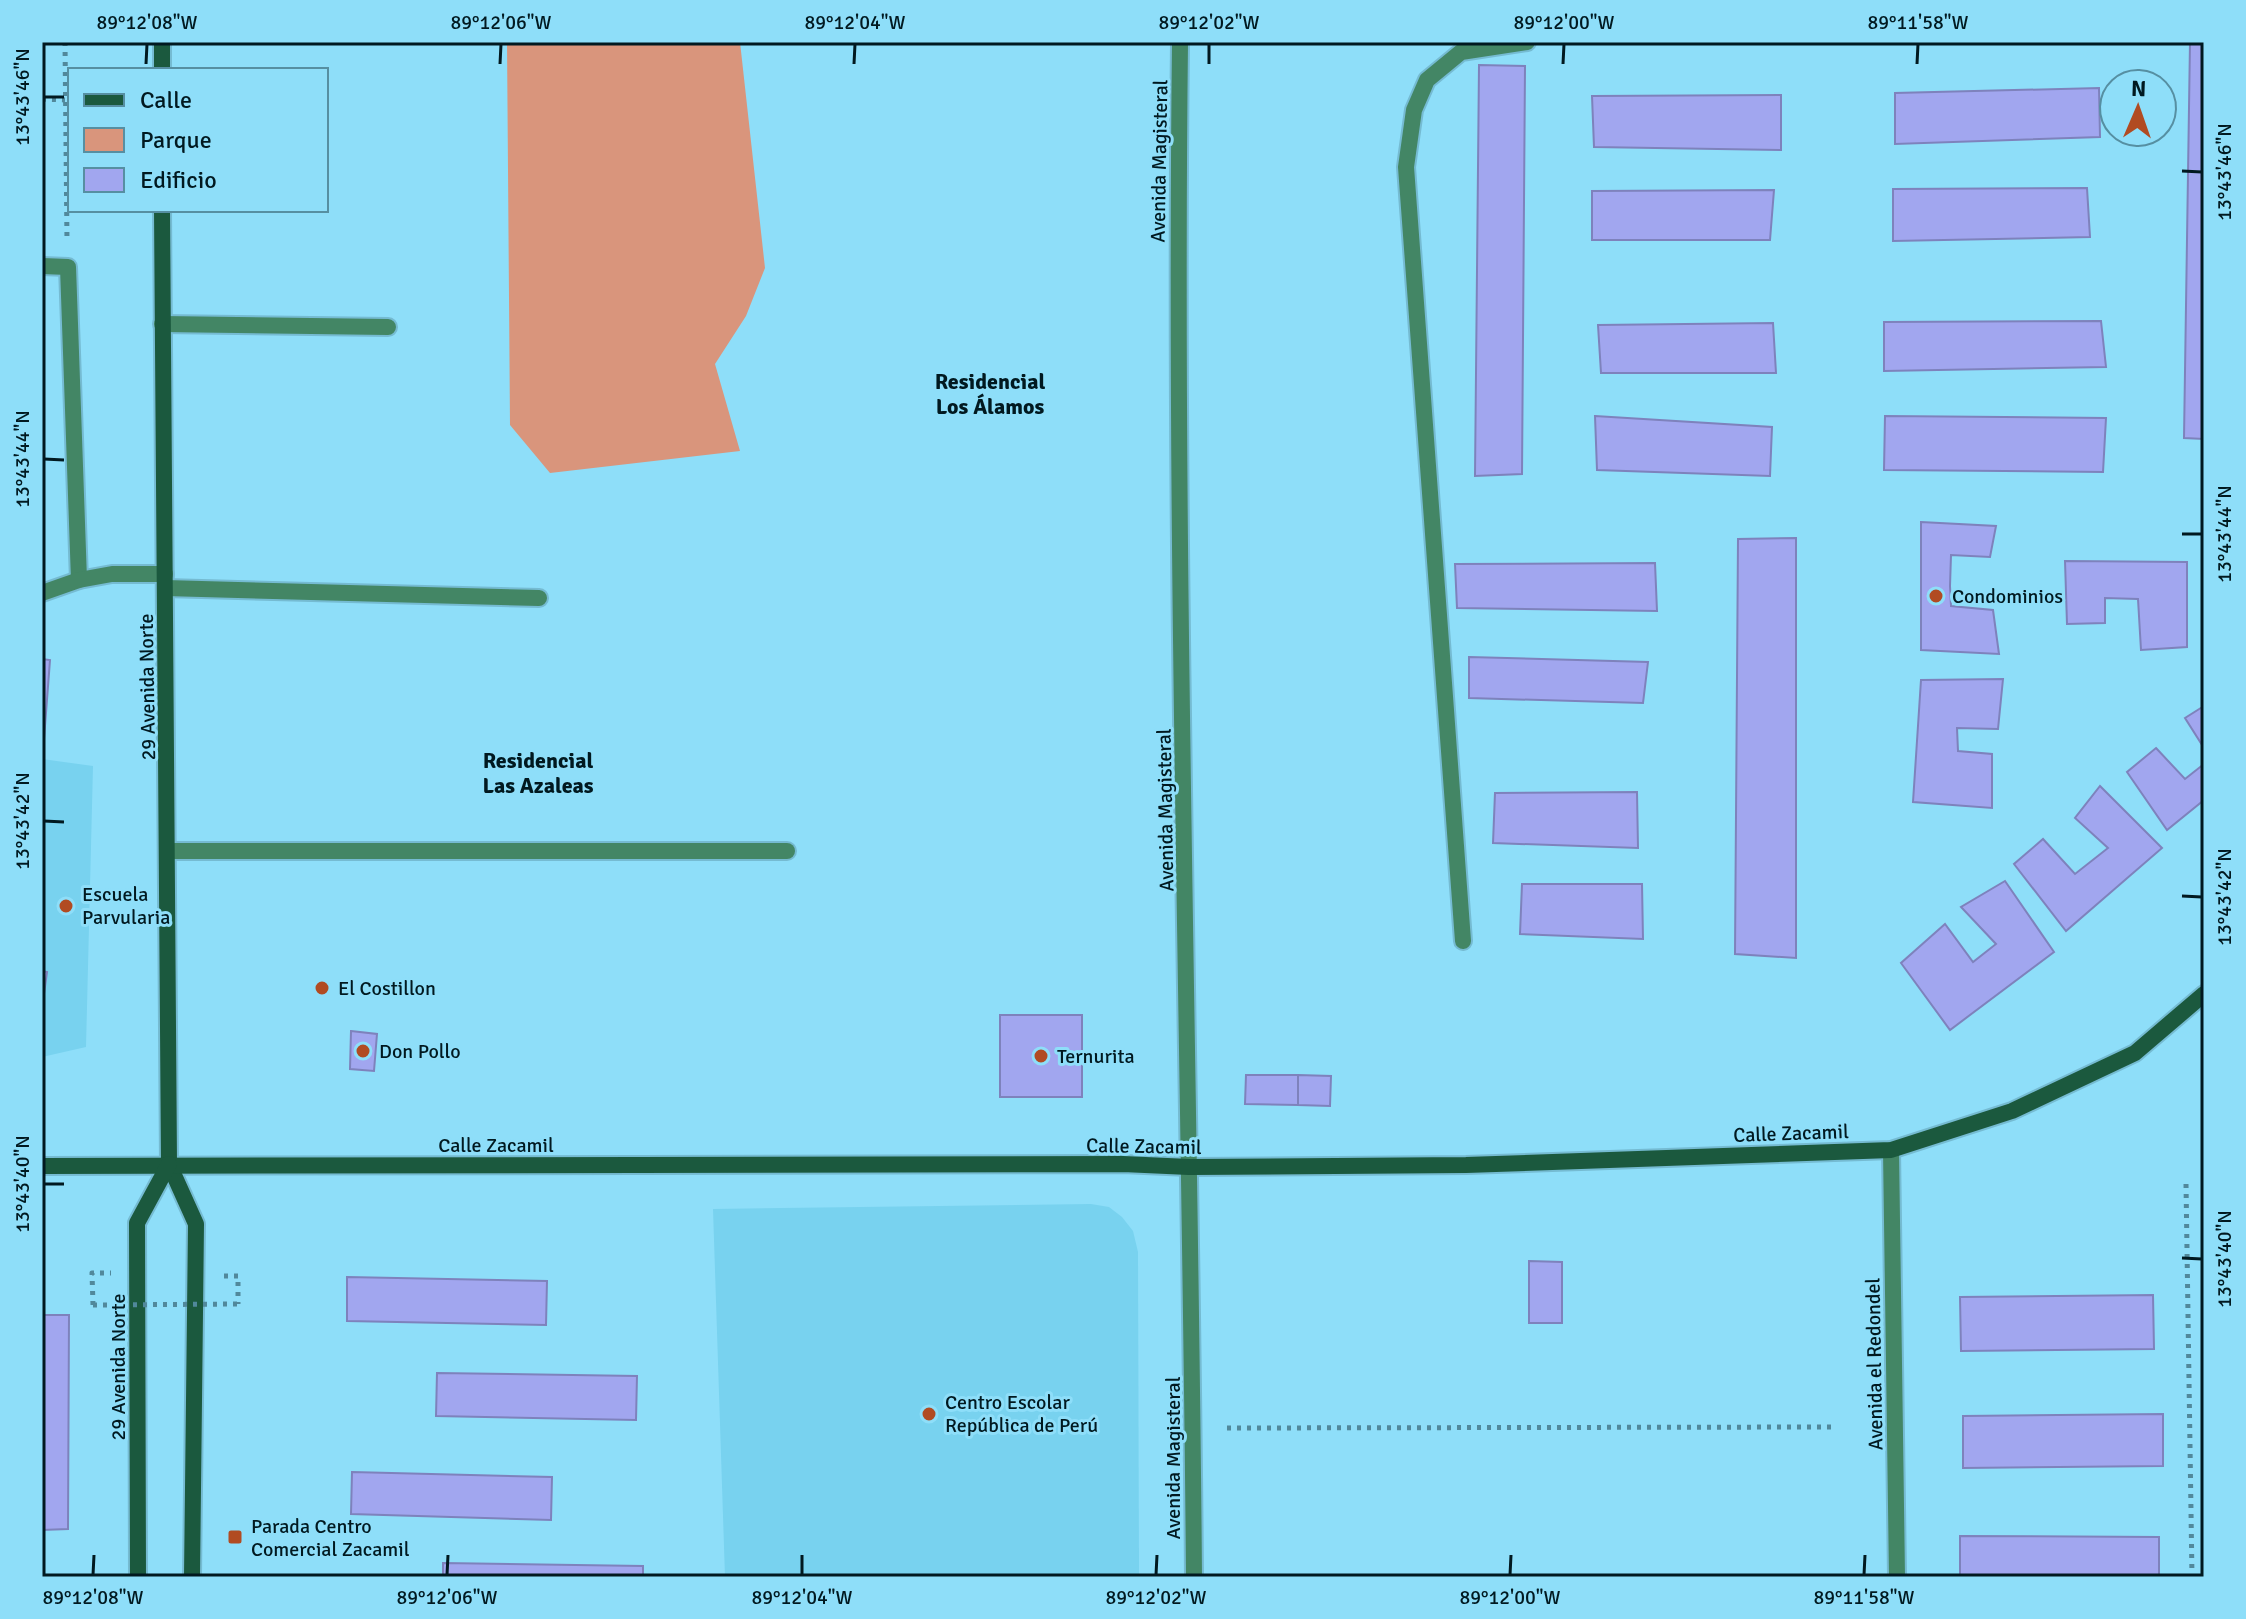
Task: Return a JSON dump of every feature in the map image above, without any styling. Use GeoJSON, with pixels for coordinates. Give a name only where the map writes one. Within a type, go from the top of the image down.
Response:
{"type":"FeatureCollection","features":[{"type":"Feature","properties":{"kind":"street"},"geometry":{"type":"LineString","coordinates":[[162,42],[162,68]]}},
{"type":"Feature","properties":{"kind":"street","name":"Avenida Magisteral"},"geometry":{"type":"LineString","coordinates":[[1180,42],[1177,305],[1194,1577]]}},
{"type":"Feature","properties":{"kind":"street"},"geometry":{"type":"LineString","coordinates":[[1463,941],[1406,167],[1414,110],[1427,80],[1461,52],[1527,42]]}},
{"type":"Feature","properties":{"kind":"street","name":"29 Avenida Norte"},"geometry":{"type":"LineString","coordinates":[[162,212],[169,1164],[196,1224],[192,1577]]}},
{"type":"Feature","properties":{"kind":"street"},"geometry":{"type":"LineString","coordinates":[[42,266],[68,267],[79,580]]}},
{"type":"Feature","properties":{"kind":"street"},"geometry":{"type":"LineString","coordinates":[[162,324],[388,327]]}},
{"type":"Feature","properties":{"kind":"street"},"geometry":{"type":"LineString","coordinates":[[42,593],[79,580],[112,574],[165,581],[539,598]]}},
{"type":"Feature","properties":{"kind":"street"},"geometry":{"type":"LineString","coordinates":[[168,851],[787,851]]}},
{"type":"Feature","properties":{"kind":"street","name":"Calle Zacamil"},"geometry":{"type":"LineString","coordinates":[[42,1166],[1123,1164],[1189,1167],[1482,1164],[1891,1150],[2012,1111],[2135,1053],[2204,994]]}},
{"type":"Feature","properties":{"kind":"street","name":"Avenida el Redondel"},"geometry":{"type":"LineString","coordinates":[[1891,1150],[1897,1577]]}},
{"type":"Feature","properties":{"kind":"street","name":"29 Avenida Norte"},"geometry":{"type":"LineString","coordinates":[[138,1577],[137,1223],[169,1164]]}},
{"type":"Feature","properties":{"kind":"path"},"geometry":{"type":"LineString","coordinates":[[65,42],[68,267]]}},
{"type":"Feature","properties":{"kind":"path"},"geometry":{"type":"LineString","coordinates":[[42,99],[65,100]]}},
{"type":"Feature","properties":{"kind":"path"},"geometry":{"type":"LineString","coordinates":[[2186,1184],[2192,1577]]}},
{"type":"Feature","properties":{"kind":"path"},"geometry":{"type":"LineString","coordinates":[[92,1273],[93,1305],[238,1304],[238,1276]]}},
{"type":"Feature","properties":{"kind":"path"},"geometry":{"type":"LineString","coordinates":[[1227,1428],[1831,1427]]}},
{"type":"Feature","properties":{"kind":"shaded area","name":"Escuela Parvularia"},"geometry":{"type":"Polygon","coordinates":[[[42,759],[93,766],[86,1047],[42,1057],[42,759]]]}},
{"type":"Feature","properties":{"kind":"shaded area","name":"Centro Escolar República de Perú"},"geometry":{"type":"Polygon","coordinates":[[[1091,1204],[1109,1207],[1122,1217],[1133,1231],[1138,1252],[1139,1577],[725,1577],[713,1209],[1091,1204]]]}},
{"type":"Feature","properties":{"kind":"green space"},"geometry":{"type":"Polygon","coordinates":[[[507,42],[740,42],[765,268],[746,316],[715,364],[740,451],[550,473],[510,425],[507,42]]]}},
{"type":"Feature","properties":{"kind":"building"},"geometry":{"type":"Polygon","coordinates":[[[2190,42],[2204,42],[2204,439],[2184,438],[2190,42]]]}},
{"type":"Feature","properties":{"kind":"building"},"geometry":{"type":"Polygon","coordinates":[[[1479,65],[1525,66],[1522,474],[1475,476],[1479,65]]]}},
{"type":"Feature","properties":{"kind":"building"},"geometry":{"type":"Polygon","coordinates":[[[2098,88],[2098,137],[1895,144],[1895,93],[2098,88]]]}},
{"type":"Feature","properties":{"kind":"building"},"geometry":{"type":"Polygon","coordinates":[[[1781,95],[1781,150],[1594,147],[1592,96],[1781,95]]]}},
{"type":"Feature","properties":{"kind":"building"},"geometry":{"type":"Polygon","coordinates":[[[2087,188],[2090,237],[1893,241],[1893,189],[2087,188]]]}},
{"type":"Feature","properties":{"kind":"building"},"geometry":{"type":"Polygon","coordinates":[[[1774,190],[1770,240],[1592,240],[1592,191],[1774,190]]]}},
{"type":"Feature","properties":{"kind":"building"},"geometry":{"type":"Polygon","coordinates":[[[2101,321],[2106,367],[1884,371],[1884,322],[2101,321]]]}},
{"type":"Feature","properties":{"kind":"building"},"geometry":{"type":"Polygon","coordinates":[[[1773,323],[1776,373],[1601,373],[1598,325],[1773,323]]]}},
{"type":"Feature","properties":{"kind":"building"},"geometry":{"type":"Polygon","coordinates":[[[1595,416],[1772,427],[1770,476],[1597,470],[1595,416]]]}},
{"type":"Feature","properties":{"kind":"building"},"geometry":{"type":"Polygon","coordinates":[[[1885,416],[2106,418],[2103,472],[1884,470],[1885,416]]]}},
{"type":"Feature","properties":{"kind":"building","name":"Condominios"},"geometry":{"type":"Polygon","coordinates":[[[1921,522],[1996,526],[1990,557],[1951,555],[1950,586],[1951,606],[1993,610],[1999,654],[1921,650],[1921,522]]]}},
{"type":"Feature","properties":{"kind":"building"},"geometry":{"type":"Polygon","coordinates":[[[1796,538],[1796,958],[1735,954],[1738,539],[1796,538]]]}},
{"type":"Feature","properties":{"kind":"building"},"geometry":{"type":"Polygon","coordinates":[[[2065,561],[2187,562],[2187,647],[2141,650],[2138,599],[2105,598],[2105,623],[2067,624],[2065,561]]]}},
{"type":"Feature","properties":{"kind":"building"},"geometry":{"type":"Polygon","coordinates":[[[1655,563],[1657,611],[1457,608],[1455,564],[1655,563]]]}},
{"type":"Feature","properties":{"kind":"building"},"geometry":{"type":"Polygon","coordinates":[[[1469,657],[1648,662],[1643,703],[1469,698],[1469,657]]]}},
{"type":"Feature","properties":{"kind":"building"},"geometry":{"type":"Polygon","coordinates":[[[42,659],[50,660],[44,739],[42,738],[42,659]]]}},
{"type":"Feature","properties":{"kind":"building"},"geometry":{"type":"Polygon","coordinates":[[[2003,679],[1998,729],[1957,728],[1958,751],[1992,754],[1992,808],[1913,802],[1921,680],[2003,679]]]}},
{"type":"Feature","properties":{"kind":"building"},"geometry":{"type":"Polygon","coordinates":[[[2204,706],[2204,748],[2185,718],[2204,706]]]}},
{"type":"Feature","properties":{"kind":"building"},"geometry":{"type":"Polygon","coordinates":[[[2156,748],[2185,779],[2204,764],[2204,800],[2167,830],[2127,772],[2156,748]]]}},
{"type":"Feature","properties":{"kind":"building"},"geometry":{"type":"Polygon","coordinates":[[[2100,786],[2162,848],[2066,931],[2014,864],[2043,839],[2075,874],[2108,848],[2075,818],[2100,786]]]}},
{"type":"Feature","properties":{"kind":"building"},"geometry":{"type":"Polygon","coordinates":[[[1637,792],[1638,848],[1493,843],[1495,793],[1637,792]]]}},
{"type":"Feature","properties":{"kind":"building"},"geometry":{"type":"Polygon","coordinates":[[[2005,881],[2054,952],[1950,1030],[1901,963],[1945,924],[1973,962],[1996,944],[1961,907],[2005,881]]]}},
{"type":"Feature","properties":{"kind":"building"},"geometry":{"type":"Polygon","coordinates":[[[1522,884],[1642,884],[1643,939],[1520,934],[1522,884]]]}},
{"type":"Feature","properties":{"kind":"building"},"geometry":{"type":"Polygon","coordinates":[[[42,971],[47,972],[42,1008],[42,971]]]}},
{"type":"Feature","properties":{"kind":"building","name":"Ternurita"},"geometry":{"type":"Polygon","coordinates":[[[1000,1015],[1082,1015],[1082,1097],[1000,1097],[1000,1015]]]}},
{"type":"Feature","properties":{"kind":"building","name":"Don Pollo"},"geometry":{"type":"Polygon","coordinates":[[[351,1031],[377,1034],[374,1071],[350,1069],[351,1031]]]}},
{"type":"Feature","properties":{"kind":"building"},"geometry":{"type":"Polygon","coordinates":[[[1246,1075],[1298,1075],[1298,1105],[1245,1104],[1246,1075]]]}},
{"type":"Feature","properties":{"kind":"building"},"geometry":{"type":"Polygon","coordinates":[[[1298,1075],[1331,1076],[1330,1106],[1298,1105],[1298,1075]]]}},
{"type":"Feature","properties":{"kind":"building"},"geometry":{"type":"Polygon","coordinates":[[[1529,1261],[1562,1262],[1562,1323],[1529,1323],[1529,1261]]]}},
{"type":"Feature","properties":{"kind":"building"},"geometry":{"type":"Polygon","coordinates":[[[347,1277],[547,1281],[546,1325],[347,1321],[347,1277]]]}},
{"type":"Feature","properties":{"kind":"building"},"geometry":{"type":"Polygon","coordinates":[[[2153,1295],[2154,1349],[1961,1351],[1960,1297],[2153,1295]]]}},
{"type":"Feature","properties":{"kind":"building"},"geometry":{"type":"Polygon","coordinates":[[[42,1315],[69,1315],[68,1529],[42,1530],[42,1315]]]}},
{"type":"Feature","properties":{"kind":"building"},"geometry":{"type":"Polygon","coordinates":[[[437,1373],[637,1376],[636,1420],[436,1416],[437,1373]]]}},
{"type":"Feature","properties":{"kind":"building"},"geometry":{"type":"Polygon","coordinates":[[[2163,1414],[2163,1466],[1963,1468],[1963,1416],[2163,1414]]]}},
{"type":"Feature","properties":{"kind":"building"},"geometry":{"type":"Polygon","coordinates":[[[352,1472],[552,1477],[551,1520],[351,1514],[352,1472]]]}},
{"type":"Feature","properties":{"kind":"building"},"geometry":{"type":"Polygon","coordinates":[[[1960,1536],[2159,1537],[2159,1577],[1960,1577],[1960,1536]]]}},
{"type":"Feature","properties":{"kind":"building"},"geometry":{"type":"Polygon","coordinates":[[[443,1563],[643,1566],[643,1577],[443,1577],[443,1563]]]}},
{"type":"Feature","properties":{"kind":"place","name":"Condominios"},"geometry":{"type":"Point","coordinates":[1936,596]}},
{"type":"Feature","properties":{"kind":"place","name":"Escuela Parvularia"},"geometry":{"type":"Point","coordinates":[66,906]}},
{"type":"Feature","properties":{"kind":"place","name":"El Costillon"},"geometry":{"type":"Point","coordinates":[322,988]}},
{"type":"Feature","properties":{"kind":"place","name":"Don Pollo"},"geometry":{"type":"Point","coordinates":[363,1051]}},
{"type":"Feature","properties":{"kind":"place","name":"Ternurita"},"geometry":{"type":"Point","coordinates":[1041,1056]}},
{"type":"Feature","properties":{"kind":"place","name":"Centro Escolar República de Perú"},"geometry":{"type":"Point","coordinates":[929,1414]}},
{"type":"Feature","properties":{"kind":"place","name":"Parada Centro Comercial Zacamil"},"geometry":{"type":"Point","coordinates":[235,1537]}},
{"type":"Feature","properties":{"kind":"district","name":"Residencial Los Álamos"},"geometry":{"type":"Point","coordinates":[990,394]}},
{"type":"Feature","properties":{"kind":"district","name":"Residencial Las Azaleas"},"geometry":{"type":"Point","coordinates":[538,772]}}]}
